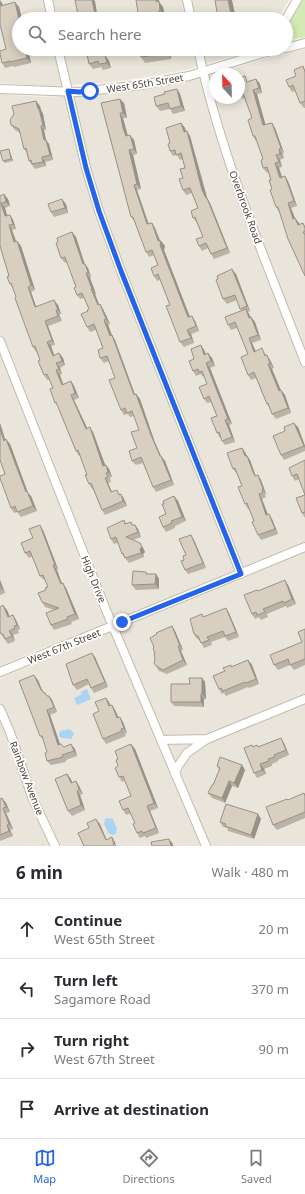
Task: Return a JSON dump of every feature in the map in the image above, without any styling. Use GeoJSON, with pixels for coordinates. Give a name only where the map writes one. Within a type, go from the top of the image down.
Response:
{"type":"FeatureCollection","features":[{"type":"Feature","properties":{"kind":"street"},"geometry":{"type":"LineString","coordinates":[[48,0],[51,12]]}},
{"type":"Feature","properties":{"kind":"street"},"geometry":{"type":"LineString","coordinates":[[187,0],[190,12]]}},
{"type":"Feature","properties":{"kind":"street"},"geometry":{"type":"LineString","coordinates":[[290,12],[297,0]]}},
{"type":"Feature","properties":{"kind":"street"},"geometry":{"type":"LineString","coordinates":[[293,46],[305,43]]}},
{"type":"Feature","properties":{"kind":"street"},"geometry":{"type":"LineString","coordinates":[[60,56],[88,175],[99,211],[121,271],[241,574]]}},
{"type":"Feature","properties":{"kind":"street","name":"Overbrook Road"},"geometry":{"type":"LineString","coordinates":[[200,56],[240,193],[305,362]]}},
{"type":"Feature","properties":{"kind":"street","name":"West 65th Street"},"geometry":{"type":"LineString","coordinates":[[0,89],[79,92],[140,85],[203,72],[250,56]]}},
{"type":"Feature","properties":{"kind":"street","name":"High Drive"},"geometry":{"type":"LineString","coordinates":[[0,340],[203,844]]}},
{"type":"Feature","properties":{"kind":"street","name":"West 67th Street"},"geometry":{"type":"LineString","coordinates":[[0,672],[305,547]]}},
{"type":"Feature","properties":{"kind":"street"},"geometry":{"type":"LineString","coordinates":[[175,774],[178,766],[187,753],[207,739],[305,699]]}},
{"type":"Feature","properties":{"kind":"street","name":"Rainbow Avenue"},"geometry":{"type":"LineString","coordinates":[[0,710],[10,732],[32,797],[55,846]]}},
{"type":"Feature","properties":{"kind":"street"},"geometry":{"type":"LineString","coordinates":[[161,740],[207,739]]}},
{"type":"Feature","properties":{"kind":"shaded area"},"geometry":{"type":"Polygon","coordinates":[[[0,0],[289,0],[282,12],[12,12],[12,56],[233,56],[185,70],[101,83],[50,86],[0,83],[0,0]]]}},
{"type":"Feature","properties":{"kind":"shaded area"},"geometry":{"type":"Polygon","coordinates":[[[305,49],[305,846],[0,846],[0,678],[52,657],[47,646],[0,666],[0,94],[43,97],[100,94],[153,88],[209,75],[209,104],[245,104],[245,68],[235,68],[273,56],[293,56],[293,52],[305,49]]]}},
{"type":"Feature","properties":{"kind":"green space"},"geometry":{"type":"Polygon","coordinates":[[[302,0],[305,0],[305,37],[293,40],[293,16],[302,0]]]}},
{"type":"Feature","properties":{"kind":"water"},"geometry":{"type":"Polygon","coordinates":[[[87,689],[91,699],[77,705],[74,698],[82,694],[81,692],[87,689]]]}},
{"type":"Feature","properties":{"kind":"water"},"geometry":{"type":"Polygon","coordinates":[[[69,729],[74,734],[71,739],[62,738],[59,736],[60,731],[69,729]]]}},
{"type":"Feature","properties":{"kind":"water"},"geometry":{"type":"Polygon","coordinates":[[[105,819],[113,819],[117,829],[114,835],[109,834],[104,824],[105,819]]]}},
{"type":"Feature","properties":{"kind":"building"},"geometry":{"type":"Polygon","coordinates":[[[75,0],[92,0],[95,12],[78,12],[75,0]]]}},
{"type":"Feature","properties":{"kind":"building"},"geometry":{"type":"Polygon","coordinates":[[[136,0],[159,1],[159,12],[138,12],[136,0]]]}},
{"type":"Feature","properties":{"kind":"building"},"geometry":{"type":"Polygon","coordinates":[[[215,0],[228,0],[231,12],[217,12],[215,0]]]}},
{"type":"Feature","properties":{"kind":"building"},"geometry":{"type":"Polygon","coordinates":[[[15,2],[17,12],[12,12],[12,56],[27,56],[27,58],[2,63],[0,51],[6,49],[0,24],[0,3],[1,6],[15,2]]]}},
{"type":"Feature","properties":{"kind":"building"},"geometry":{"type":"Polygon","coordinates":[[[87,56],[105,56],[107,63],[99,64],[98,61],[89,64],[87,56]]]}},
{"type":"Feature","properties":{"kind":"building"},"geometry":{"type":"Polygon","coordinates":[[[303,66],[305,72],[305,101],[300,103],[293,85],[289,87],[286,80],[296,76],[294,70],[303,66]]]}},
{"type":"Feature","properties":{"kind":"building"},"geometry":{"type":"Polygon","coordinates":[[[245,76],[247,82],[256,79],[259,88],[253,90],[263,125],[272,123],[281,148],[279,149],[280,154],[276,155],[279,162],[275,163],[280,178],[285,176],[294,201],[288,203],[293,219],[295,218],[298,225],[303,223],[305,228],[305,231],[303,232],[305,235],[305,276],[288,239],[278,207],[276,207],[270,190],[272,189],[269,180],[271,180],[267,167],[263,168],[261,160],[263,159],[248,120],[252,118],[245,99],[245,76]]]}},
{"type":"Feature","properties":{"kind":"building"},"geometry":{"type":"Polygon","coordinates":[[[177,89],[181,106],[170,109],[168,103],[156,106],[154,97],[165,94],[164,92],[177,89]]]}},
{"type":"Feature","properties":{"kind":"building"},"geometry":{"type":"Polygon","coordinates":[[[120,99],[123,113],[120,113],[123,128],[126,136],[130,135],[134,149],[129,150],[137,184],[134,185],[147,224],[152,223],[158,241],[161,241],[160,245],[188,317],[192,316],[196,326],[187,330],[191,338],[180,342],[166,306],[170,305],[158,274],[154,276],[151,268],[158,265],[152,250],[146,252],[133,217],[131,217],[101,103],[120,99]]]}},
{"type":"Feature","properties":{"kind":"building"},"geometry":{"type":"Polygon","coordinates":[[[36,101],[43,125],[41,126],[44,140],[46,140],[50,155],[42,157],[43,162],[32,164],[31,160],[29,161],[26,148],[24,149],[19,129],[11,125],[10,120],[14,114],[12,106],[36,101]]]}},
{"type":"Feature","properties":{"kind":"building"},"geometry":{"type":"Polygon","coordinates":[[[181,123],[184,132],[187,131],[202,190],[207,198],[227,248],[211,254],[206,243],[199,246],[196,239],[203,237],[191,211],[198,208],[190,188],[183,190],[179,179],[183,178],[180,169],[185,168],[181,153],[176,155],[175,150],[170,151],[168,144],[170,143],[166,128],[181,123]]]}},
{"type":"Feature","properties":{"kind":"building"},"geometry":{"type":"Polygon","coordinates":[[[9,149],[11,159],[3,161],[0,151],[9,149]]]}},
{"type":"Feature","properties":{"kind":"building"},"geometry":{"type":"Polygon","coordinates":[[[4,194],[6,202],[1,203],[5,216],[10,215],[13,224],[9,225],[14,242],[17,241],[31,285],[28,287],[35,307],[54,300],[58,310],[56,310],[58,316],[45,321],[52,340],[47,342],[53,356],[59,353],[62,361],[56,363],[59,369],[56,370],[62,385],[71,381],[75,393],[71,395],[86,429],[90,427],[103,466],[106,465],[108,472],[106,473],[108,477],[105,478],[111,492],[117,490],[119,495],[121,494],[123,501],[102,510],[91,483],[89,484],[85,475],[87,475],[78,450],[76,451],[56,402],[55,403],[50,389],[53,388],[47,374],[44,375],[38,361],[40,360],[35,346],[33,347],[11,283],[10,284],[7,277],[9,276],[0,246],[0,196],[4,194]]]}},
{"type":"Feature","properties":{"kind":"building"},"geometry":{"type":"Polygon","coordinates":[[[62,199],[65,208],[51,212],[48,204],[62,199]]]}},
{"type":"Feature","properties":{"kind":"building"},"geometry":{"type":"Polygon","coordinates":[[[72,232],[83,264],[85,264],[88,272],[86,273],[91,289],[98,305],[100,304],[106,319],[104,320],[110,336],[112,335],[134,395],[136,394],[151,435],[171,480],[153,487],[141,457],[132,461],[129,451],[137,448],[131,432],[139,430],[132,411],[127,413],[125,408],[121,410],[109,380],[115,378],[107,356],[100,358],[98,350],[103,348],[94,324],[87,327],[81,314],[89,309],[82,293],[77,295],[74,288],[76,287],[65,257],[61,258],[56,243],[58,242],[57,238],[72,232]]]}},
{"type":"Feature","properties":{"kind":"building"},"geometry":{"type":"Polygon","coordinates":[[[232,269],[247,306],[240,309],[235,295],[223,299],[216,280],[218,279],[217,276],[232,269]]]}},
{"type":"Feature","properties":{"kind":"building"},"geometry":{"type":"Polygon","coordinates":[[[246,309],[258,335],[249,338],[254,352],[262,348],[265,356],[267,355],[270,363],[268,364],[288,408],[272,414],[254,372],[248,375],[241,357],[248,354],[235,322],[228,325],[225,317],[246,309]]]}},
{"type":"Feature","properties":{"kind":"building"},"geometry":{"type":"Polygon","coordinates":[[[201,345],[204,355],[208,353],[211,361],[206,363],[228,419],[225,420],[232,437],[222,441],[211,418],[217,416],[209,396],[204,399],[199,387],[207,384],[202,371],[199,372],[198,369],[193,371],[189,361],[194,359],[191,349],[201,345]]]}},
{"type":"Feature","properties":{"kind":"building"},"geometry":{"type":"Polygon","coordinates":[[[294,423],[304,446],[281,455],[273,436],[285,431],[284,427],[294,423]]]}},
{"type":"Feature","properties":{"kind":"building"},"geometry":{"type":"Polygon","coordinates":[[[0,429],[4,441],[6,439],[26,492],[27,491],[33,506],[17,512],[15,506],[11,508],[0,478],[0,476],[5,474],[0,460],[0,429]]]}},
{"type":"Feature","properties":{"kind":"building"},"geometry":{"type":"Polygon","coordinates":[[[242,448],[255,476],[258,475],[263,489],[263,492],[259,494],[266,515],[269,514],[275,529],[258,535],[252,522],[254,521],[247,503],[245,504],[238,487],[242,486],[227,453],[242,448]]]}},
{"type":"Feature","properties":{"kind":"building"},"geometry":{"type":"Polygon","coordinates":[[[305,460],[305,495],[297,474],[292,476],[289,468],[305,460]]]}},
{"type":"Feature","properties":{"kind":"building"},"geometry":{"type":"Polygon","coordinates":[[[305,495],[305,512],[302,513],[296,498],[305,495]]]}},
{"type":"Feature","properties":{"kind":"building"},"geometry":{"type":"Polygon","coordinates":[[[174,496],[182,517],[171,521],[172,523],[163,527],[159,517],[166,514],[162,504],[164,504],[163,501],[174,496]]]}},
{"type":"Feature","properties":{"kind":"building"},"geometry":{"type":"Polygon","coordinates":[[[124,520],[125,524],[131,522],[132,525],[135,525],[138,532],[126,537],[140,543],[142,547],[140,549],[141,553],[125,558],[116,537],[111,539],[107,528],[124,520]]]}},
{"type":"Feature","properties":{"kind":"building"},"geometry":{"type":"Polygon","coordinates":[[[40,525],[55,565],[53,565],[61,584],[63,583],[75,614],[67,617],[68,619],[51,625],[46,613],[59,608],[42,602],[38,593],[46,590],[45,588],[48,587],[43,575],[40,576],[30,551],[25,553],[21,543],[33,538],[29,529],[40,525]]]}},
{"type":"Feature","properties":{"kind":"building"},"geometry":{"type":"Polygon","coordinates":[[[191,535],[203,563],[185,570],[181,561],[184,560],[183,556],[186,555],[179,539],[191,535]]]}},
{"type":"Feature","properties":{"kind":"building"},"geometry":{"type":"Polygon","coordinates":[[[133,571],[146,572],[146,574],[156,574],[155,584],[132,585],[133,571]]]}},
{"type":"Feature","properties":{"kind":"building"},"geometry":{"type":"Polygon","coordinates":[[[285,580],[292,599],[263,609],[265,612],[257,615],[256,612],[252,614],[244,595],[285,580]]]}},
{"type":"Feature","properties":{"kind":"building"},"geometry":{"type":"Polygon","coordinates":[[[3,605],[8,617],[13,615],[17,625],[9,631],[12,636],[5,639],[3,634],[0,632],[0,607],[3,605]]]}},
{"type":"Feature","properties":{"kind":"building"},"geometry":{"type":"Polygon","coordinates":[[[226,608],[236,632],[225,636],[223,631],[207,637],[209,640],[201,643],[198,636],[194,634],[190,619],[202,614],[203,617],[226,608]]]}},
{"type":"Feature","properties":{"kind":"building"},"geometry":{"type":"Polygon","coordinates":[[[172,626],[180,646],[178,646],[183,660],[163,670],[154,663],[154,647],[150,638],[157,634],[156,633],[172,626]]]}},
{"type":"Feature","properties":{"kind":"building"},"geometry":{"type":"Polygon","coordinates":[[[305,629],[305,659],[290,665],[288,659],[274,665],[270,655],[302,642],[298,632],[305,629]]]}},
{"type":"Feature","properties":{"kind":"building"},"geometry":{"type":"Polygon","coordinates":[[[92,653],[105,682],[91,688],[87,679],[73,685],[66,664],[92,653]]]}},
{"type":"Feature","properties":{"kind":"building"},"geometry":{"type":"Polygon","coordinates":[[[248,660],[256,679],[223,691],[221,688],[219,689],[213,676],[225,671],[223,668],[231,665],[231,667],[248,660]]]}},
{"type":"Feature","properties":{"kind":"building"},"geometry":{"type":"Polygon","coordinates":[[[34,675],[41,690],[49,696],[54,707],[47,710],[58,745],[61,744],[64,747],[71,744],[74,751],[62,755],[63,757],[47,761],[45,753],[47,752],[42,736],[40,736],[19,681],[34,675]]]}},
{"type":"Feature","properties":{"kind":"building"},"geometry":{"type":"Polygon","coordinates":[[[189,678],[202,678],[201,702],[171,702],[171,684],[190,684],[189,678]]]}},
{"type":"Feature","properties":{"kind":"building"},"geometry":{"type":"Polygon","coordinates":[[[106,698],[109,706],[112,705],[117,718],[120,717],[124,728],[121,729],[122,731],[103,739],[93,714],[99,711],[95,702],[106,698]]]}},
{"type":"Feature","properties":{"kind":"building"},"geometry":{"type":"Polygon","coordinates":[[[281,738],[286,750],[274,755],[275,757],[268,759],[269,761],[260,764],[262,770],[254,773],[244,748],[252,745],[253,747],[257,745],[258,747],[281,738]]]}},
{"type":"Feature","properties":{"kind":"building"},"geometry":{"type":"Polygon","coordinates":[[[131,744],[154,803],[147,806],[156,828],[143,833],[142,831],[137,833],[133,824],[135,823],[128,808],[123,810],[119,801],[131,796],[123,776],[119,777],[115,768],[118,766],[116,760],[118,759],[115,751],[131,744]]]}},
{"type":"Feature","properties":{"kind":"building"},"geometry":{"type":"Polygon","coordinates":[[[220,757],[242,765],[234,783],[229,781],[222,798],[208,793],[220,768],[217,766],[220,757]]]}},
{"type":"Feature","properties":{"kind":"building"},"geometry":{"type":"Polygon","coordinates":[[[67,774],[71,783],[76,781],[79,789],[77,791],[81,805],[68,811],[55,779],[67,774]]]}},
{"type":"Feature","properties":{"kind":"building"},"geometry":{"type":"Polygon","coordinates":[[[304,793],[305,812],[273,825],[266,807],[304,793]]]}},
{"type":"Feature","properties":{"kind":"building"},"geometry":{"type":"Polygon","coordinates":[[[2,798],[6,807],[3,808],[9,824],[7,825],[9,831],[0,835],[0,799],[2,798]]]}},
{"type":"Feature","properties":{"kind":"building"},"geometry":{"type":"Polygon","coordinates":[[[226,804],[258,814],[251,835],[225,826],[226,824],[220,822],[226,804]]]}},
{"type":"Feature","properties":{"kind":"building"},"geometry":{"type":"Polygon","coordinates":[[[96,819],[106,840],[112,837],[114,846],[84,846],[78,833],[89,828],[87,823],[96,819]]]}},
{"type":"Feature","properties":{"kind":"building"},"geometry":{"type":"Polygon","coordinates":[[[169,839],[171,846],[152,846],[151,842],[169,839]]]}},
{"type":"Feature","properties":{"kind":"route"},"geometry":{"type":"LineString","coordinates":[[90,91],[68,91],[86,168],[99,211],[121,271],[241,574],[122,622]]}}]}
